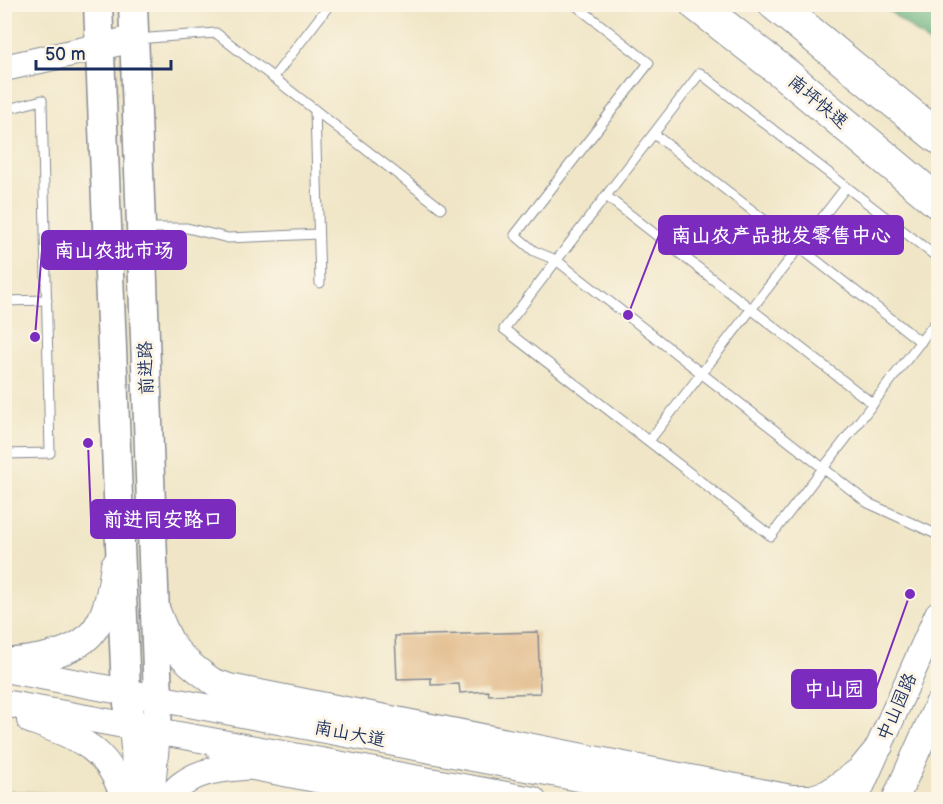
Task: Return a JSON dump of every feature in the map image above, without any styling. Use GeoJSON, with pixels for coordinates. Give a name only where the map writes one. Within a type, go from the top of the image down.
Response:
{"type":"FeatureCollection","features":[{"type":"Feature","properties":{"kind":"highway","name":"南坪快速"},"geometry":{"type":"LineString","coordinates":[[696,4],[785,74],[939,202]]}},
{"type":"Feature","properties":{"kind":"highway"},"geometry":{"type":"LineString","coordinates":[[776,4],[939,137]]}},
{"type":"Feature","properties":{"kind":"main road","name":"前进路"},"geometry":{"type":"LineString","coordinates":[[99,4],[126,692],[145,729]]}},
{"type":"Feature","properties":{"kind":"main road","name":"前进路"},"geometry":{"type":"LineString","coordinates":[[133,4],[158,698],[145,729]]}},
{"type":"Feature","properties":{"kind":"main road"},"geometry":{"type":"LineString","coordinates":[[4,68],[134,39]]}},
{"type":"Feature","properties":{"kind":"main road"},"geometry":{"type":"LineString","coordinates":[[4,662],[62,652],[78,646],[92,634],[103,615],[112,587],[119,520]]}},
{"type":"Feature","properties":{"kind":"main road"},"geometry":{"type":"LineString","coordinates":[[154,603],[173,646],[192,666],[266,719],[320,705]]}},
{"type":"Feature","properties":{"kind":"main road","name":"中山园路"},"geometry":{"type":"LineString","coordinates":[[855,800],[939,614]]}},
{"type":"Feature","properties":{"kind":"main road","name":"南山大道"},"geometry":{"type":"LineString","coordinates":[[4,669],[694,800]]}},
{"type":"Feature","properties":{"kind":"main road"},"geometry":{"type":"LineString","coordinates":[[212,681],[229,687],[793,799],[812,798],[828,793],[860,770],[880,746]]}},
{"type":"Feature","properties":{"kind":"main road","name":"南山大道"},"geometry":{"type":"LineString","coordinates":[[4,703],[533,800]]}},
{"type":"Feature","properties":{"kind":"main road","name":"中山园路"},"geometry":{"type":"LineString","coordinates":[[895,800],[939,704]]}},
{"type":"Feature","properties":{"kind":"main road"},"geometry":{"type":"LineString","coordinates":[[4,711],[65,733],[96,751],[109,764],[120,784],[124,800]]}},
{"type":"Feature","properties":{"kind":"main road"},"geometry":{"type":"LineString","coordinates":[[133,800],[135,758],[145,729]]}},
{"type":"Feature","properties":{"kind":"main road"},"geometry":{"type":"LineString","coordinates":[[145,729],[151,800]]}},
{"type":"Feature","properties":{"kind":"main road"},"geometry":{"type":"LineString","coordinates":[[209,741],[248,766],[424,800]]}},
{"type":"Feature","properties":{"kind":"main road"},"geometry":{"type":"LineString","coordinates":[[546,750],[618,785],[683,777]]}},
{"type":"Feature","properties":{"kind":"main road"},"geometry":{"type":"LineString","coordinates":[[166,800],[183,783],[199,775],[220,769],[304,758]]}},
{"type":"Feature","properties":{"kind":"main road"},"geometry":{"type":"LineString","coordinates":[[909,800],[913,760]]}},
{"type":"Feature","properties":{"kind":"lane"},"geometry":{"type":"LineString","coordinates":[[273,78],[330,4]]}},
{"type":"Feature","properties":{"kind":"lane"},"geometry":{"type":"LineString","coordinates":[[574,4],[649,63],[515,235],[534,251],[556,260],[868,503],[939,535]]}},
{"type":"Feature","properties":{"kind":"lane"},"geometry":{"type":"LineString","coordinates":[[134,39],[216,33],[441,208]]}},
{"type":"Feature","properties":{"kind":"lane"},"geometry":{"type":"LineString","coordinates":[[939,258],[700,73],[504,329],[771,537],[939,319]]}},
{"type":"Feature","properties":{"kind":"lane"},"geometry":{"type":"LineString","coordinates":[[4,110],[42,100],[50,453],[4,454]]}},
{"type":"Feature","properties":{"kind":"lane"},"geometry":{"type":"LineString","coordinates":[[315,110],[320,283]]}},
{"type":"Feature","properties":{"kind":"lane"},"geometry":{"type":"LineString","coordinates":[[654,134],[921,342]]}},
{"type":"Feature","properties":{"kind":"lane"},"geometry":{"type":"LineString","coordinates":[[649,441],[846,187]]}},
{"type":"Feature","properties":{"kind":"lane"},"geometry":{"type":"LineString","coordinates":[[606,196],[873,404]]}},
{"type":"Feature","properties":{"kind":"lane"},"geometry":{"type":"LineString","coordinates":[[141,228],[187,228],[228,238],[318,234]]}},
{"type":"Feature","properties":{"kind":"lane"},"geometry":{"type":"LineString","coordinates":[[4,301],[47,300]]}},
{"type":"Feature","properties":{"kind":"green space"},"geometry":{"type":"Polygon","coordinates":[[[882,5],[938,5],[938,50],[882,5]]]}},
{"type":"Feature","properties":{"kind":"green space"},"geometry":{"type":"Polygon","coordinates":[[[5,791],[62,795],[62,799],[5,799],[5,791]]]}},
{"type":"Feature","properties":{"kind":"building"},"geometry":{"type":"Polygon","coordinates":[[[538,632],[540,693],[489,695],[488,691],[460,693],[459,684],[431,685],[431,678],[397,679],[395,636],[538,632]]]}},
{"type":"Feature","properties":{"kind":"place","name":"南山农产品批发零售中心"},"geometry":{"type":"Point","coordinates":[628,315]}},
{"type":"Feature","properties":{"kind":"place","name":"南山农批市场"},"geometry":{"type":"Point","coordinates":[35,337]}},
{"type":"Feature","properties":{"kind":"place","name":"前进同安路口"},"geometry":{"type":"Point","coordinates":[88,443]}},
{"type":"Feature","properties":{"kind":"place","name":"中山园"},"geometry":{"type":"Point","coordinates":[910,594]}}]}
